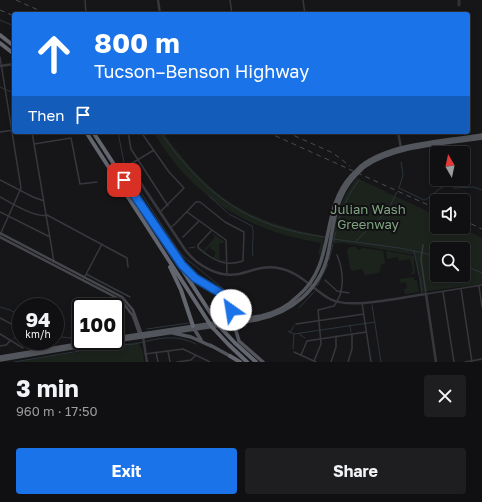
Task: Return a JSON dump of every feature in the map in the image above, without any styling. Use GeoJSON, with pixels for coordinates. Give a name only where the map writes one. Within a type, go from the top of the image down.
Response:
{"type":"FeatureCollection","features":[{"type":"Feature","properties":{"kind":"highway"},"geometry":{"type":"LineString","coordinates":[[0,35],[12,44]]}},
{"type":"Feature","properties":{"kind":"highway"},"geometry":{"type":"LineString","coordinates":[[0,43],[12,52]]}},
{"type":"Feature","properties":{"kind":"highway"},"geometry":{"type":"LineString","coordinates":[[87,134],[208,321],[228,344],[247,362]]}},
{"type":"Feature","properties":{"kind":"highway"},"geometry":{"type":"LineString","coordinates":[[94,134],[215,320],[235,344],[256,362]]}},
{"type":"Feature","properties":{"kind":"highway"},"geometry":{"type":"LineString","coordinates":[[140,204],[186,270],[226,299],[231,309],[233,321]]}},
{"type":"Feature","properties":{"kind":"highway"},"geometry":{"type":"LineString","coordinates":[[154,236],[178,283],[193,327]]}},
{"type":"Feature","properties":{"kind":"highway"},"geometry":{"type":"LineString","coordinates":[[230,356],[240,362]]}},
{"type":"Feature","properties":{"kind":"main road"},"geometry":{"type":"LineString","coordinates":[[142,338],[193,327],[261,316],[277,311],[296,299],[311,286],[323,258],[335,201],[352,176],[362,167],[378,155],[401,149],[482,137]]}},
{"type":"Feature","properties":{"kind":"main road"},"geometry":{"type":"LineString","coordinates":[[0,235],[116,293],[127,301],[135,314],[142,338]]}},
{"type":"Feature","properties":{"kind":"main road"},"geometry":{"type":"LineString","coordinates":[[233,321],[239,341],[263,362]]}},
{"type":"Feature","properties":{"kind":"main road"},"geometry":{"type":"LineString","coordinates":[[124,339],[142,338],[193,327]]}},
{"type":"Feature","properties":{"kind":"main road"},"geometry":{"type":"LineString","coordinates":[[193,327],[199,339],[230,356],[237,362]]}},
{"type":"Feature","properties":{"kind":"main road"},"geometry":{"type":"LineString","coordinates":[[160,334],[185,334],[211,346]]}},
{"type":"Feature","properties":{"kind":"main road"},"geometry":{"type":"LineString","coordinates":[[0,358],[72,347]]}},
{"type":"Feature","properties":{"kind":"main road"},"geometry":{"type":"LineString","coordinates":[[0,358],[44,350]]}},
{"type":"Feature","properties":{"kind":"street"},"geometry":{"type":"LineString","coordinates":[[85,0],[86,12]]}},
{"type":"Feature","properties":{"kind":"street"},"geometry":{"type":"LineString","coordinates":[[158,0],[160,12]]}},
{"type":"Feature","properties":{"kind":"street"},"geometry":{"type":"LineString","coordinates":[[230,0],[232,12]]}},
{"type":"Feature","properties":{"kind":"street"},"geometry":{"type":"LineString","coordinates":[[303,0],[305,12]]}},
{"type":"Feature","properties":{"kind":"street"},"geometry":{"type":"LineString","coordinates":[[0,57],[12,125]]}},
{"type":"Feature","properties":{"kind":"street"},"geometry":{"type":"LineString","coordinates":[[1,66],[12,64]]}},
{"type":"Feature","properties":{"kind":"street"},"geometry":{"type":"LineString","coordinates":[[0,132],[12,130]]}},
{"type":"Feature","properties":{"kind":"street"},"geometry":{"type":"LineString","coordinates":[[0,235],[7,216],[21,187],[14,134]]}},
{"type":"Feature","properties":{"kind":"street"},"geometry":{"type":"LineString","coordinates":[[32,134],[54,262]]}},
{"type":"Feature","properties":{"kind":"street"},"geometry":{"type":"LineString","coordinates":[[128,134],[131,149],[137,160],[168,206]]}},
{"type":"Feature","properties":{"kind":"street"},"geometry":{"type":"LineString","coordinates":[[142,134],[169,172],[184,188],[168,206],[160,212]]}},
{"type":"Feature","properties":{"kind":"street"},"geometry":{"type":"LineString","coordinates":[[398,134],[401,149]]}},
{"type":"Feature","properties":{"kind":"street"},"geometry":{"type":"LineString","coordinates":[[34,144],[72,138],[80,184],[97,182]]}},
{"type":"Feature","properties":{"kind":"street"},"geometry":{"type":"LineString","coordinates":[[154,150],[128,164],[190,256],[213,272],[238,274],[265,267],[278,268],[291,272],[327,297],[337,302],[347,304],[443,292],[482,285]]}},
{"type":"Feature","properties":{"kind":"street"},"geometry":{"type":"LineString","coordinates":[[0,180],[20,191],[44,201]]}},
{"type":"Feature","properties":{"kind":"street"},"geometry":{"type":"LineString","coordinates":[[0,197],[41,216],[47,215],[102,244],[127,258],[128,268]]}},
{"type":"Feature","properties":{"kind":"street"},"geometry":{"type":"LineString","coordinates":[[170,228],[198,201],[225,222],[244,232],[243,261],[227,264],[212,259],[197,247],[211,231]]}},
{"type":"Feature","properties":{"kind":"street"},"geometry":{"type":"LineString","coordinates":[[0,212],[50,237]]}},
{"type":"Feature","properties":{"kind":"street"},"geometry":{"type":"LineString","coordinates":[[187,212],[211,231],[226,240],[227,274]]}},
{"type":"Feature","properties":{"kind":"street"},"geometry":{"type":"LineString","coordinates":[[183,237],[199,221]]}},
{"type":"Feature","properties":{"kind":"street"},"geometry":{"type":"LineString","coordinates":[[102,244],[85,277],[130,296]]}},
{"type":"Feature","properties":{"kind":"street"},"geometry":{"type":"LineString","coordinates":[[423,245],[421,261],[436,362]]}},
{"type":"Feature","properties":{"kind":"street"},"geometry":{"type":"LineString","coordinates":[[294,352],[301,354],[315,362],[320,349],[321,338],[319,309],[334,306],[343,287],[337,255]]}},
{"type":"Feature","properties":{"kind":"street"},"geometry":{"type":"LineString","coordinates":[[326,280],[332,288],[348,294]]}},
{"type":"Feature","properties":{"kind":"street"},"geometry":{"type":"LineString","coordinates":[[479,286],[482,307]]}},
{"type":"Feature","properties":{"kind":"street"},"geometry":{"type":"LineString","coordinates":[[461,289],[472,361]]}},
{"type":"Feature","properties":{"kind":"street"},"geometry":{"type":"LineString","coordinates":[[443,292],[454,362]]}},
{"type":"Feature","properties":{"kind":"street"},"geometry":{"type":"LineString","coordinates":[[362,303],[371,362]]}},
{"type":"Feature","properties":{"kind":"street"},"geometry":{"type":"LineString","coordinates":[[296,324],[364,314]]}},
{"type":"Feature","properties":{"kind":"street"},"geometry":{"type":"LineString","coordinates":[[0,318],[12,324]]}},
{"type":"Feature","properties":{"kind":"street"},"geometry":{"type":"LineString","coordinates":[[301,354],[306,340],[366,332]]}},
{"type":"Feature","properties":{"kind":"street"},"geometry":{"type":"LineString","coordinates":[[0,334],[11,340],[6,345],[0,346]]}},
{"type":"Feature","properties":{"kind":"street"},"geometry":{"type":"LineString","coordinates":[[349,362],[352,349],[352,334]]}},
{"type":"Feature","properties":{"kind":"street"},"geometry":{"type":"LineString","coordinates":[[331,362],[336,348],[336,336]]}},
{"type":"Feature","properties":{"kind":"street"},"geometry":{"type":"LineString","coordinates":[[142,338],[147,362]]}},
{"type":"Feature","properties":{"kind":"street"},"geometry":{"type":"LineString","coordinates":[[145,352],[183,349],[208,362]]}},
{"type":"Feature","properties":{"kind":"street"},"geometry":{"type":"LineString","coordinates":[[168,351],[170,362]]}},
{"type":"Feature","properties":{"kind":"street"},"geometry":{"type":"LineString","coordinates":[[156,352],[158,362]]}},
{"type":"Feature","properties":{"kind":"street"},"geometry":{"type":"LineString","coordinates":[[176,362],[191,360],[196,355]]}},
{"type":"Feature","properties":{"kind":"street"},"geometry":{"type":"LineString","coordinates":[[465,362],[482,359]]}},
{"type":"Feature","properties":{"kind":"green space","name":"Julian Wash Greenway"},"geometry":{"type":"Polygon","coordinates":[[[154,134],[164,134],[180,155],[197,174],[214,190],[232,203],[251,214],[272,223],[324,236],[322,256],[318,254],[321,243],[280,233],[242,218],[225,208],[193,183],[168,154],[154,134]]]}},
{"type":"Feature","properties":{"kind":"green space","name":"Julian Wash Greenway"},"geometry":{"type":"Polygon","coordinates":[[[357,178],[430,213],[430,234],[470,234],[470,232],[482,238],[482,284],[421,292],[415,255],[344,243],[332,243],[335,225],[346,193],[357,178]]]}},
{"type":"Feature","properties":{"kind":"green space"},"geometry":{"type":"Polygon","coordinates":[[[212,233],[225,242],[219,244],[220,260],[226,260],[225,262],[213,258],[216,253],[209,247],[205,252],[199,248],[199,246],[204,250],[215,237],[212,233]]]}},
{"type":"Feature","properties":{"kind":"green space"},"geometry":{"type":"Polygon","coordinates":[[[350,247],[356,247],[358,250],[363,248],[383,251],[385,263],[381,265],[379,273],[365,275],[362,269],[352,271],[350,268],[347,250],[350,247]]]}},
{"type":"Feature","properties":{"kind":"green space"},"geometry":{"type":"Polygon","coordinates":[[[386,251],[414,256],[415,274],[411,274],[413,271],[410,259],[399,261],[398,257],[387,259],[386,251]]]}},
{"type":"Feature","properties":{"kind":"green space"},"geometry":{"type":"Polygon","coordinates":[[[414,277],[414,280],[417,280],[419,292],[405,294],[404,289],[407,288],[406,282],[400,283],[400,279],[414,277]]]}},
{"type":"Feature","properties":{"kind":"green space"},"geometry":{"type":"Polygon","coordinates":[[[138,342],[143,352],[144,362],[16,362],[89,350],[124,350],[124,344],[138,342]]]}},
{"type":"Feature","properties":{"kind":"waterway"},"geometry":{"type":"LineString","coordinates":[[0,20],[12,25]]}},
{"type":"Feature","properties":{"kind":"waterway"},"geometry":{"type":"LineString","coordinates":[[0,87],[12,92]]}},
{"type":"Feature","properties":{"kind":"waterway"},"geometry":{"type":"LineString","coordinates":[[118,134],[125,168],[178,250],[184,257],[236,299],[237,313],[246,315]]}},
{"type":"Feature","properties":{"kind":"waterway"},"geometry":{"type":"LineString","coordinates":[[162,134],[194,174],[211,190],[230,204],[250,216],[273,225],[297,232],[325,237]]}},
{"type":"Feature","properties":{"kind":"waterway"},"geometry":{"type":"LineString","coordinates":[[399,188],[403,175],[401,162]]}},
{"type":"Feature","properties":{"kind":"waterway"},"geometry":{"type":"LineString","coordinates":[[337,226],[346,202],[359,180]]}},
{"type":"Feature","properties":{"kind":"waterway"},"geometry":{"type":"LineString","coordinates":[[399,188],[424,200],[440,188],[448,186],[453,186],[454,188],[474,187],[482,190]]}},
{"type":"Feature","properties":{"kind":"waterway"},"geometry":{"type":"LineString","coordinates":[[356,241],[388,210],[397,192]]}},
{"type":"Feature","properties":{"kind":"waterway"},"geometry":{"type":"LineString","coordinates":[[209,196],[228,213]]}},
{"type":"Feature","properties":{"kind":"waterway"},"geometry":{"type":"LineString","coordinates":[[229,214],[252,226],[253,256]]}},
{"type":"Feature","properties":{"kind":"waterway"},"geometry":{"type":"LineString","coordinates":[[334,242],[335,236]]}},
{"type":"Feature","properties":{"kind":"waterway"},"geometry":{"type":"LineString","coordinates":[[333,239],[400,248],[430,254]]}},
{"type":"Feature","properties":{"kind":"waterway"},"geometry":{"type":"LineString","coordinates":[[329,260],[333,244]]}},
{"type":"Feature","properties":{"kind":"waterway"},"geometry":{"type":"LineString","coordinates":[[189,248],[195,247]]}},
{"type":"Feature","properties":{"kind":"waterway"},"geometry":{"type":"LineString","coordinates":[[414,251],[419,275]]}},
{"type":"Feature","properties":{"kind":"waterway"},"geometry":{"type":"LineString","coordinates":[[317,286],[328,264]]}},
{"type":"Feature","properties":{"kind":"waterway"},"geometry":{"type":"LineString","coordinates":[[470,268],[482,273]]}},
{"type":"Feature","properties":{"kind":"waterway"},"geometry":{"type":"LineString","coordinates":[[420,277],[422,293]]}},
{"type":"Feature","properties":{"kind":"waterway"},"geometry":{"type":"LineString","coordinates":[[299,308],[314,292]]}},
{"type":"Feature","properties":{"kind":"waterway"},"geometry":{"type":"LineString","coordinates":[[372,305],[381,362]]}},
{"type":"Feature","properties":{"kind":"waterway"},"geometry":{"type":"LineString","coordinates":[[0,307],[12,311]]}},
{"type":"Feature","properties":{"kind":"waterway"},"geometry":{"type":"LineString","coordinates":[[294,334],[375,322]]}},
{"type":"Feature","properties":{"kind":"waterway"},"geometry":{"type":"LineString","coordinates":[[147,329],[189,323]]}},
{"type":"Feature","properties":{"kind":"waterway"},"geometry":{"type":"LineString","coordinates":[[350,325],[351,332]]}},
{"type":"Feature","properties":{"kind":"waterway"},"geometry":{"type":"LineString","coordinates":[[290,332],[294,326]]}},
{"type":"Feature","properties":{"kind":"waterway"},"geometry":{"type":"LineString","coordinates":[[288,331],[294,334],[293,349]]}},
{"type":"Feature","properties":{"kind":"waterway"},"geometry":{"type":"LineString","coordinates":[[299,334],[305,338]]}},
{"type":"Feature","properties":{"kind":"waterway"},"geometry":{"type":"LineString","coordinates":[[64,337],[72,338]]}},
{"type":"Feature","properties":{"kind":"waterway"},"geometry":{"type":"LineString","coordinates":[[14,362],[165,338],[180,339],[196,344]]}},
{"type":"Feature","properties":{"kind":"taxiway"},"geometry":{"type":"LineString","coordinates":[[459,0],[459,5]]}},
{"type":"Feature","properties":{"kind":"railway"},"geometry":{"type":"LineString","coordinates":[[16,0],[43,12]]}},
{"type":"Feature","properties":{"kind":"railway"},"geometry":{"type":"LineString","coordinates":[[0,10],[12,15]]}},
{"type":"Feature","properties":{"kind":"railway"},"geometry":{"type":"LineString","coordinates":[[271,134],[430,206]]}},
{"type":"Feature","properties":{"kind":"railway"},"geometry":{"type":"LineString","coordinates":[[290,134],[333,153],[350,166]]}},
{"type":"Feature","properties":{"kind":"railway"},"geometry":{"type":"LineString","coordinates":[[470,223],[482,229]]}},
{"type":"Feature","properties":{"kind":"route"},"geometry":{"type":"LineString","coordinates":[[124,180],[178,261],[195,278],[222,294],[228,302],[231,310]]}}]}
